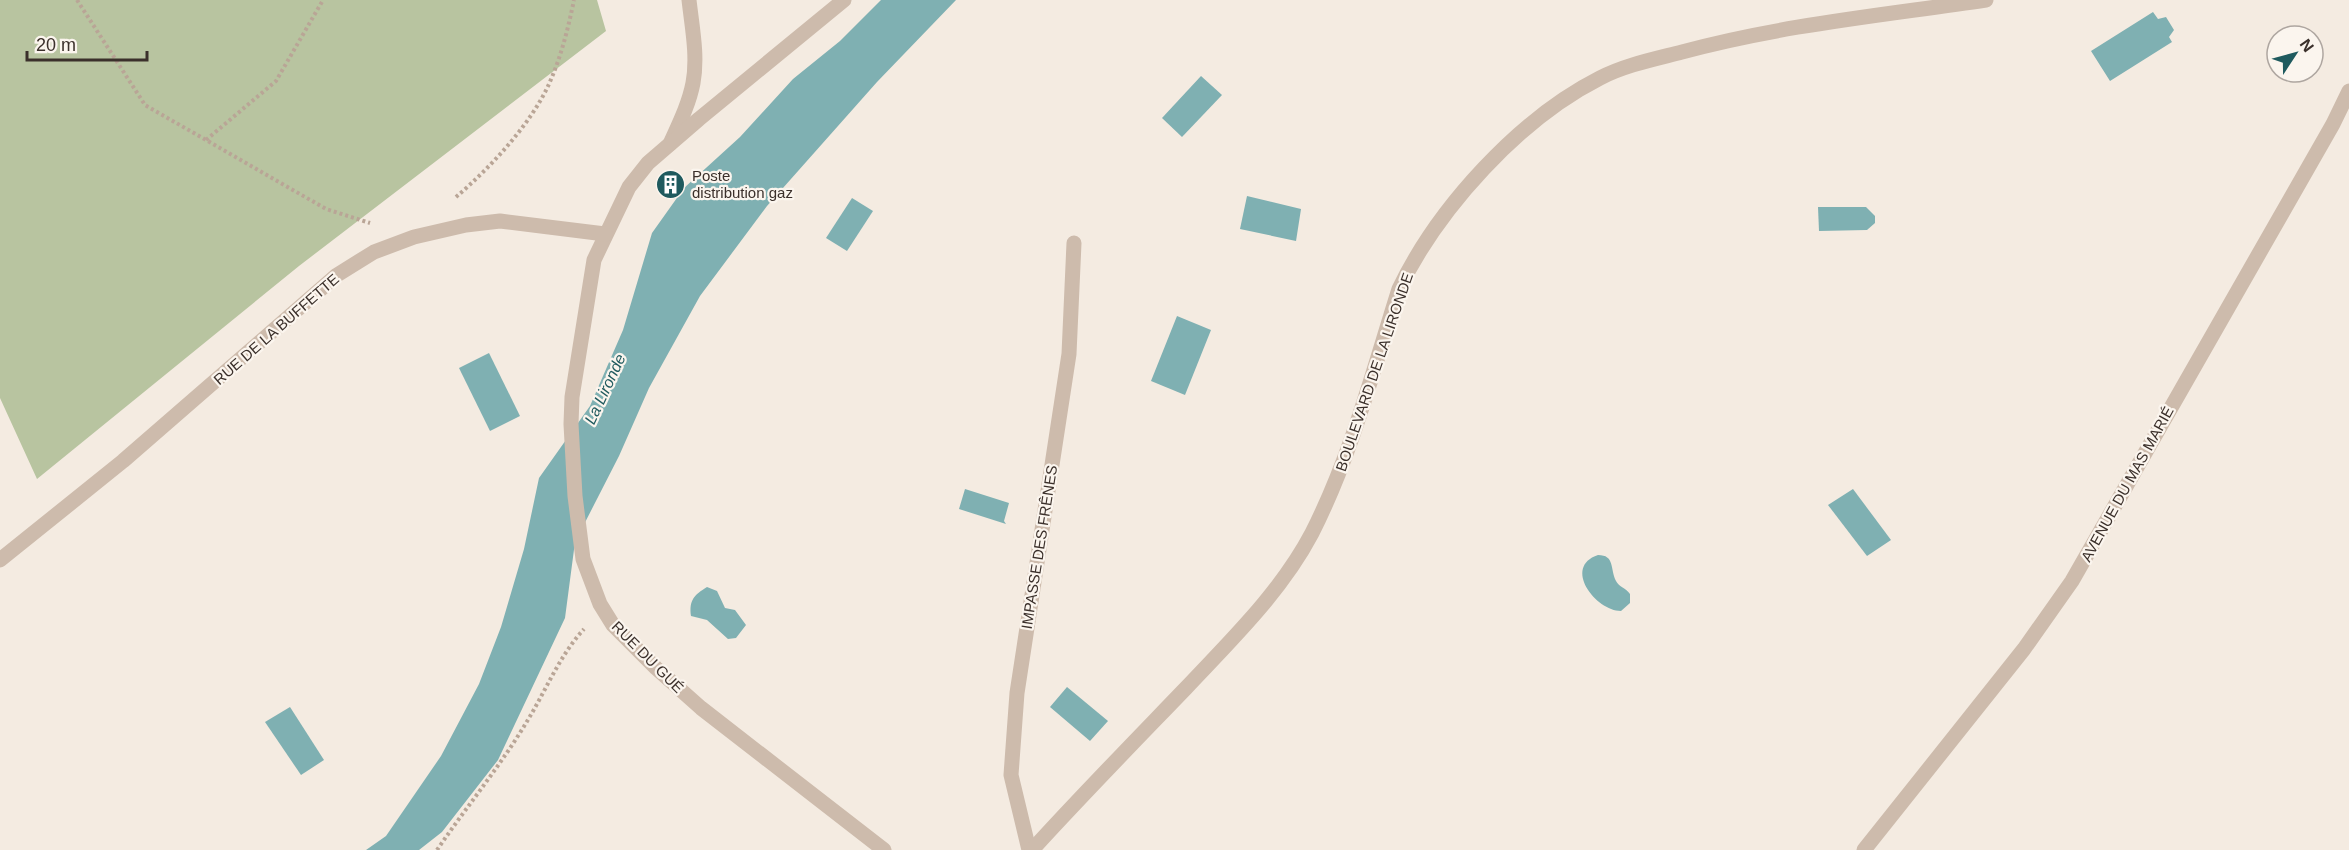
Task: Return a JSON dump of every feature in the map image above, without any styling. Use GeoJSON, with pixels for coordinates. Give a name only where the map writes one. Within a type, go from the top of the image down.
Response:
{"type":"FeatureCollection","features":[{"type":"Feature","properties":{"kind":"street"},"geometry":{"type":"LineString","coordinates":[[670,144],[686,107],[693,82],[695,55],[689,0]]}},
{"type":"Feature","properties":{"kind":"street","name":"RUE DU GUÉ"},"geometry":{"type":"LineString","coordinates":[[844,0],[734,89],[648,163],[629,187],[594,260],[572,397],[571,424],[575,496],[584,559],[600,603],[613,625],[701,708],[884,850]]}},
{"type":"Feature","properties":{"kind":"street","name":"BOULEVARD DE LA LIRONDE"},"geometry":{"type":"LineString","coordinates":[[1030,850],[1233,638],[1276,588],[1311,534],[1338,476],[1400,289],[1410,267],[1447,212],[1476,178],[1536,120],[1567,97],[1601,77],[1637,63],[1751,34],[1986,0]]}},
{"type":"Feature","properties":{"kind":"street","name":"AVENUE DU MAS MARIÉ"},"geometry":{"type":"LineString","coordinates":[[1864,850],[2024,649],[2072,581],[2333,124],[2349,92]]}},
{"type":"Feature","properties":{"kind":"street","name":"RUE DE LA BUFFETTE"},"geometry":{"type":"LineString","coordinates":[[0,560],[123,461],[337,275],[374,252],[414,237],[466,225],[500,221],[605,234]]}},
{"type":"Feature","properties":{"kind":"street","name":"IMPASSE DES FRÊNES"},"geometry":{"type":"LineString","coordinates":[[1030,850],[1011,776],[1016,705],[1069,354],[1074,243]]}},
{"type":"Feature","properties":{"kind":"path"},"geometry":{"type":"LineString","coordinates":[[77,0],[145,105],[326,208],[414,237]]}},
{"type":"Feature","properties":{"kind":"path"},"geometry":{"type":"LineString","coordinates":[[205,140],[276,81],[323,0]]}},
{"type":"Feature","properties":{"kind":"path"},"geometry":{"type":"LineString","coordinates":[[453,200],[469,186],[525,124],[549,86],[565,43],[574,0]]}},
{"type":"Feature","properties":{"kind":"path"},"geometry":{"type":"LineString","coordinates":[[437,850],[528,719],[568,646],[585,627],[613,625]]}},
{"type":"Feature","properties":{"kind":"green space"},"geometry":{"type":"Polygon","coordinates":[[[0,0],[597,0],[606,31],[299,266],[37,479],[0,398],[0,0]]]}},
{"type":"Feature","properties":{"kind":"water","name":"La Lironde"},"geometry":{"type":"Polygon","coordinates":[[[881,0],[956,0],[877,82],[767,206],[700,296],[649,388],[619,456],[575,542],[565,618],[498,760],[442,832],[419,850],[366,850],[386,836],[441,756],[479,684],[501,627],[524,549],[539,478],[590,406],[623,330],[652,233],[684,188],[740,137],[793,79],[840,41],[881,0]]]}},
{"type":"Feature","properties":{"kind":"water"},"geometry":{"type":"Polygon","coordinates":[[[2153,12],[2158,19],[2166,17],[2174,30],[2169,37],[2172,42],[2110,81],[2091,51],[2153,12]]]}},
{"type":"Feature","properties":{"kind":"water"},"geometry":{"type":"Polygon","coordinates":[[[1201,76],[1222,95],[1182,137],[1162,118],[1201,76]]]}},
{"type":"Feature","properties":{"kind":"water"},"geometry":{"type":"Polygon","coordinates":[[[1247,196],[1301,209],[1296,241],[1240,229],[1247,196]]]}},
{"type":"Feature","properties":{"kind":"water"},"geometry":{"type":"Polygon","coordinates":[[[852,198],[873,211],[847,251],[826,238],[852,198]]]}},
{"type":"Feature","properties":{"kind":"water"},"geometry":{"type":"Polygon","coordinates":[[[1818,207],[1866,207],[1875,216],[1875,223],[1867,230],[1819,231],[1818,207]]]}},
{"type":"Feature","properties":{"kind":"water"},"geometry":{"type":"Polygon","coordinates":[[[1177,316],[1211,330],[1185,395],[1151,381],[1177,316]]]}},
{"type":"Feature","properties":{"kind":"water"},"geometry":{"type":"Polygon","coordinates":[[[489,353],[520,416],[490,431],[459,368],[489,353]]]}},
{"type":"Feature","properties":{"kind":"water"},"geometry":{"type":"Polygon","coordinates":[[[965,489],[1009,503],[1004,521],[1006,524],[959,509],[965,489]]]}},
{"type":"Feature","properties":{"kind":"water"},"geometry":{"type":"Polygon","coordinates":[[[1853,489],[1891,540],[1867,556],[1828,505],[1853,489]]]}},
{"type":"Feature","properties":{"kind":"water"},"geometry":{"type":"Polygon","coordinates":[[[1598,555],[1610,560],[1616,581],[1630,594],[1630,603],[1621,611],[1602,604],[1587,588],[1583,578],[1583,569],[1588,561],[1598,555]]]}},
{"type":"Feature","properties":{"kind":"water"},"geometry":{"type":"Polygon","coordinates":[[[707,587],[717,591],[725,608],[735,610],[746,625],[736,638],[728,639],[707,620],[691,616],[693,599],[707,587]]]}},
{"type":"Feature","properties":{"kind":"water"},"geometry":{"type":"Polygon","coordinates":[[[1067,687],[1108,721],[1090,741],[1050,707],[1067,687]]]}},
{"type":"Feature","properties":{"kind":"water"},"geometry":{"type":"Polygon","coordinates":[[[290,707],[324,760],[301,775],[265,722],[290,707]]]}},
{"type":"Feature","properties":{"kind":"place","name":"Poste distribution gaz"},"geometry":{"type":"Point","coordinates":[671,184]}}]}
